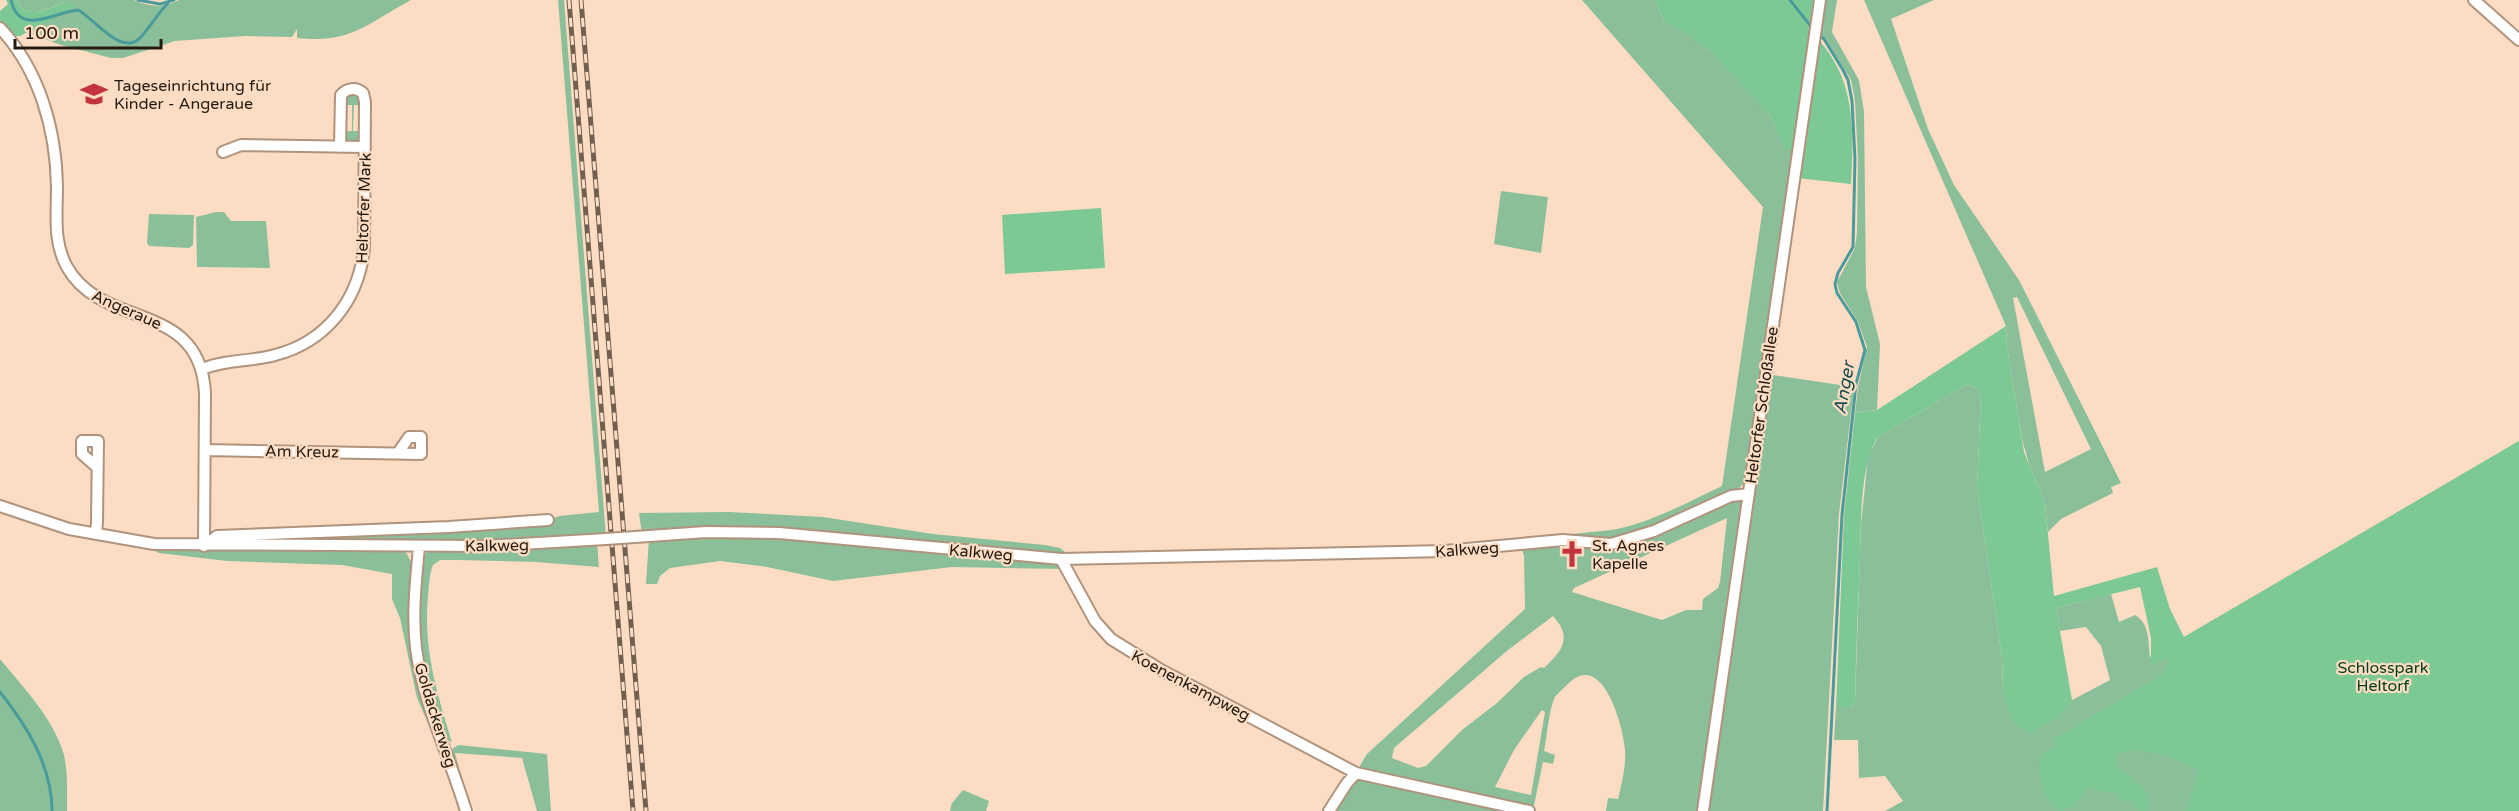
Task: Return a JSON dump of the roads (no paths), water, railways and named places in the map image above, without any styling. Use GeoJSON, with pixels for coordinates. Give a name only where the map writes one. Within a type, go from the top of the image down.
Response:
{"type":"FeatureCollection","features":[{"type":"Feature","properties":{"kind":"street","name":"Heltorfer Schloßallee"},"geometry":{"type":"LineString","coordinates":[[1703,811],[1820,0]]}},
{"type":"Feature","properties":{"kind":"street"},"geometry":{"type":"LineString","coordinates":[[2474,0],[2519,40]]}},
{"type":"Feature","properties":{"kind":"street","name":"Angeraue"},"geometry":{"type":"LineString","coordinates":[[0,28],[12,42],[38,88],[52,131],[56,156],[58,245],[67,267],[80,285],[91,295],[153,320],[177,333],[188,344],[202,369],[205,393],[204,546]]}},
{"type":"Feature","properties":{"kind":"street","name":"Heltorfer Mark"},"geometry":{"type":"LineString","coordinates":[[202,369],[229,360],[262,358],[289,351],[316,336],[338,316],[353,293],[363,264],[365,98],[360,91],[351,89],[344,92],[340,99],[340,147]]}},
{"type":"Feature","properties":{"kind":"street"},"geometry":{"type":"LineString","coordinates":[[223,152],[241,145],[365,147]]}},
{"type":"Feature","properties":{"kind":"street","name":"Am Kreuz"},"geometry":{"type":"LineString","coordinates":[[205,450],[398,453]]}},
{"type":"Feature","properties":{"kind":"street"},"geometry":{"type":"LineString","coordinates":[[96,534],[98,467]]}},
{"type":"Feature","properties":{"kind":"street","name":"Kalkweg"},"geometry":{"type":"LineString","coordinates":[[0,506],[69,529],[154,544],[419,547],[537,545],[706,532],[779,533],[1061,559],[1425,552],[1563,540],[1611,544],[1654,531],[1731,496],[1749,494]]}},
{"type":"Feature","properties":{"kind":"street","name":"Kalkweg"},"geometry":{"type":"LineString","coordinates":[[204,546],[217,536],[449,527],[548,520]]}},
{"type":"Feature","properties":{"kind":"street","name":"Goldackerweg"},"geometry":{"type":"LineString","coordinates":[[419,547],[414,610],[417,651],[429,702],[466,811]]}},
{"type":"Feature","properties":{"kind":"street","name":"Koenenkampweg"},"geometry":{"type":"LineString","coordinates":[[1061,559],[1095,621],[1111,639],[1145,661],[1356,773]]}},
{"type":"Feature","properties":{"kind":"street"},"geometry":{"type":"LineString","coordinates":[[1329,811],[1356,773],[1529,811]]}},
{"type":"Feature","properties":{"kind":"waterway","name":"Anger"},"geometry":{"type":"LineString","coordinates":[[11,0],[15,11],[22,18],[30,20],[40,20],[78,10],[109,35],[126,43],[134,42],[141,37],[168,3]]}},
{"type":"Feature","properties":{"kind":"waterway","name":"Anger"},"geometry":{"type":"LineString","coordinates":[[138,0],[160,4],[174,0]]}},
{"type":"Feature","properties":{"kind":"waterway","name":"Anger"},"geometry":{"type":"LineString","coordinates":[[1790,0],[1813,29]]}},
{"type":"Feature","properties":{"kind":"waterway","name":"Anger"},"geometry":{"type":"LineString","coordinates":[[1818,34],[1824,39],[1843,70],[1848,80],[1852,101],[1855,159],[1853,247],[1838,273],[1835,284],[1837,293],[1856,322],[1865,350],[1856,384],[1842,515],[1827,811]]}},
{"type":"Feature","properties":{"kind":"waterway"},"geometry":{"type":"LineString","coordinates":[[0,692],[20,719],[43,763],[48,778],[52,811]]}},
{"type":"Feature","properties":{"kind":"railway"},"geometry":{"type":"LineString","coordinates":[[569,0],[633,811]]}},
{"type":"Feature","properties":{"kind":"railway"},"geometry":{"type":"LineString","coordinates":[[581,0],[646,811]]}},
{"type":"Feature","properties":{"kind":"place","name":"Tageseinrichtung für Kinder - Angeraue"},"geometry":{"type":"Point","coordinates":[94,94]}},
{"type":"Feature","properties":{"kind":"place","name":"St. Agnes Kapelle"},"geometry":{"type":"Point","coordinates":[1572,554]}},
{"type":"Feature","properties":{"kind":"park label","name":"Schlosspark Heltorf"},"geometry":{"type":"Point","coordinates":[2383,676]}}]}
